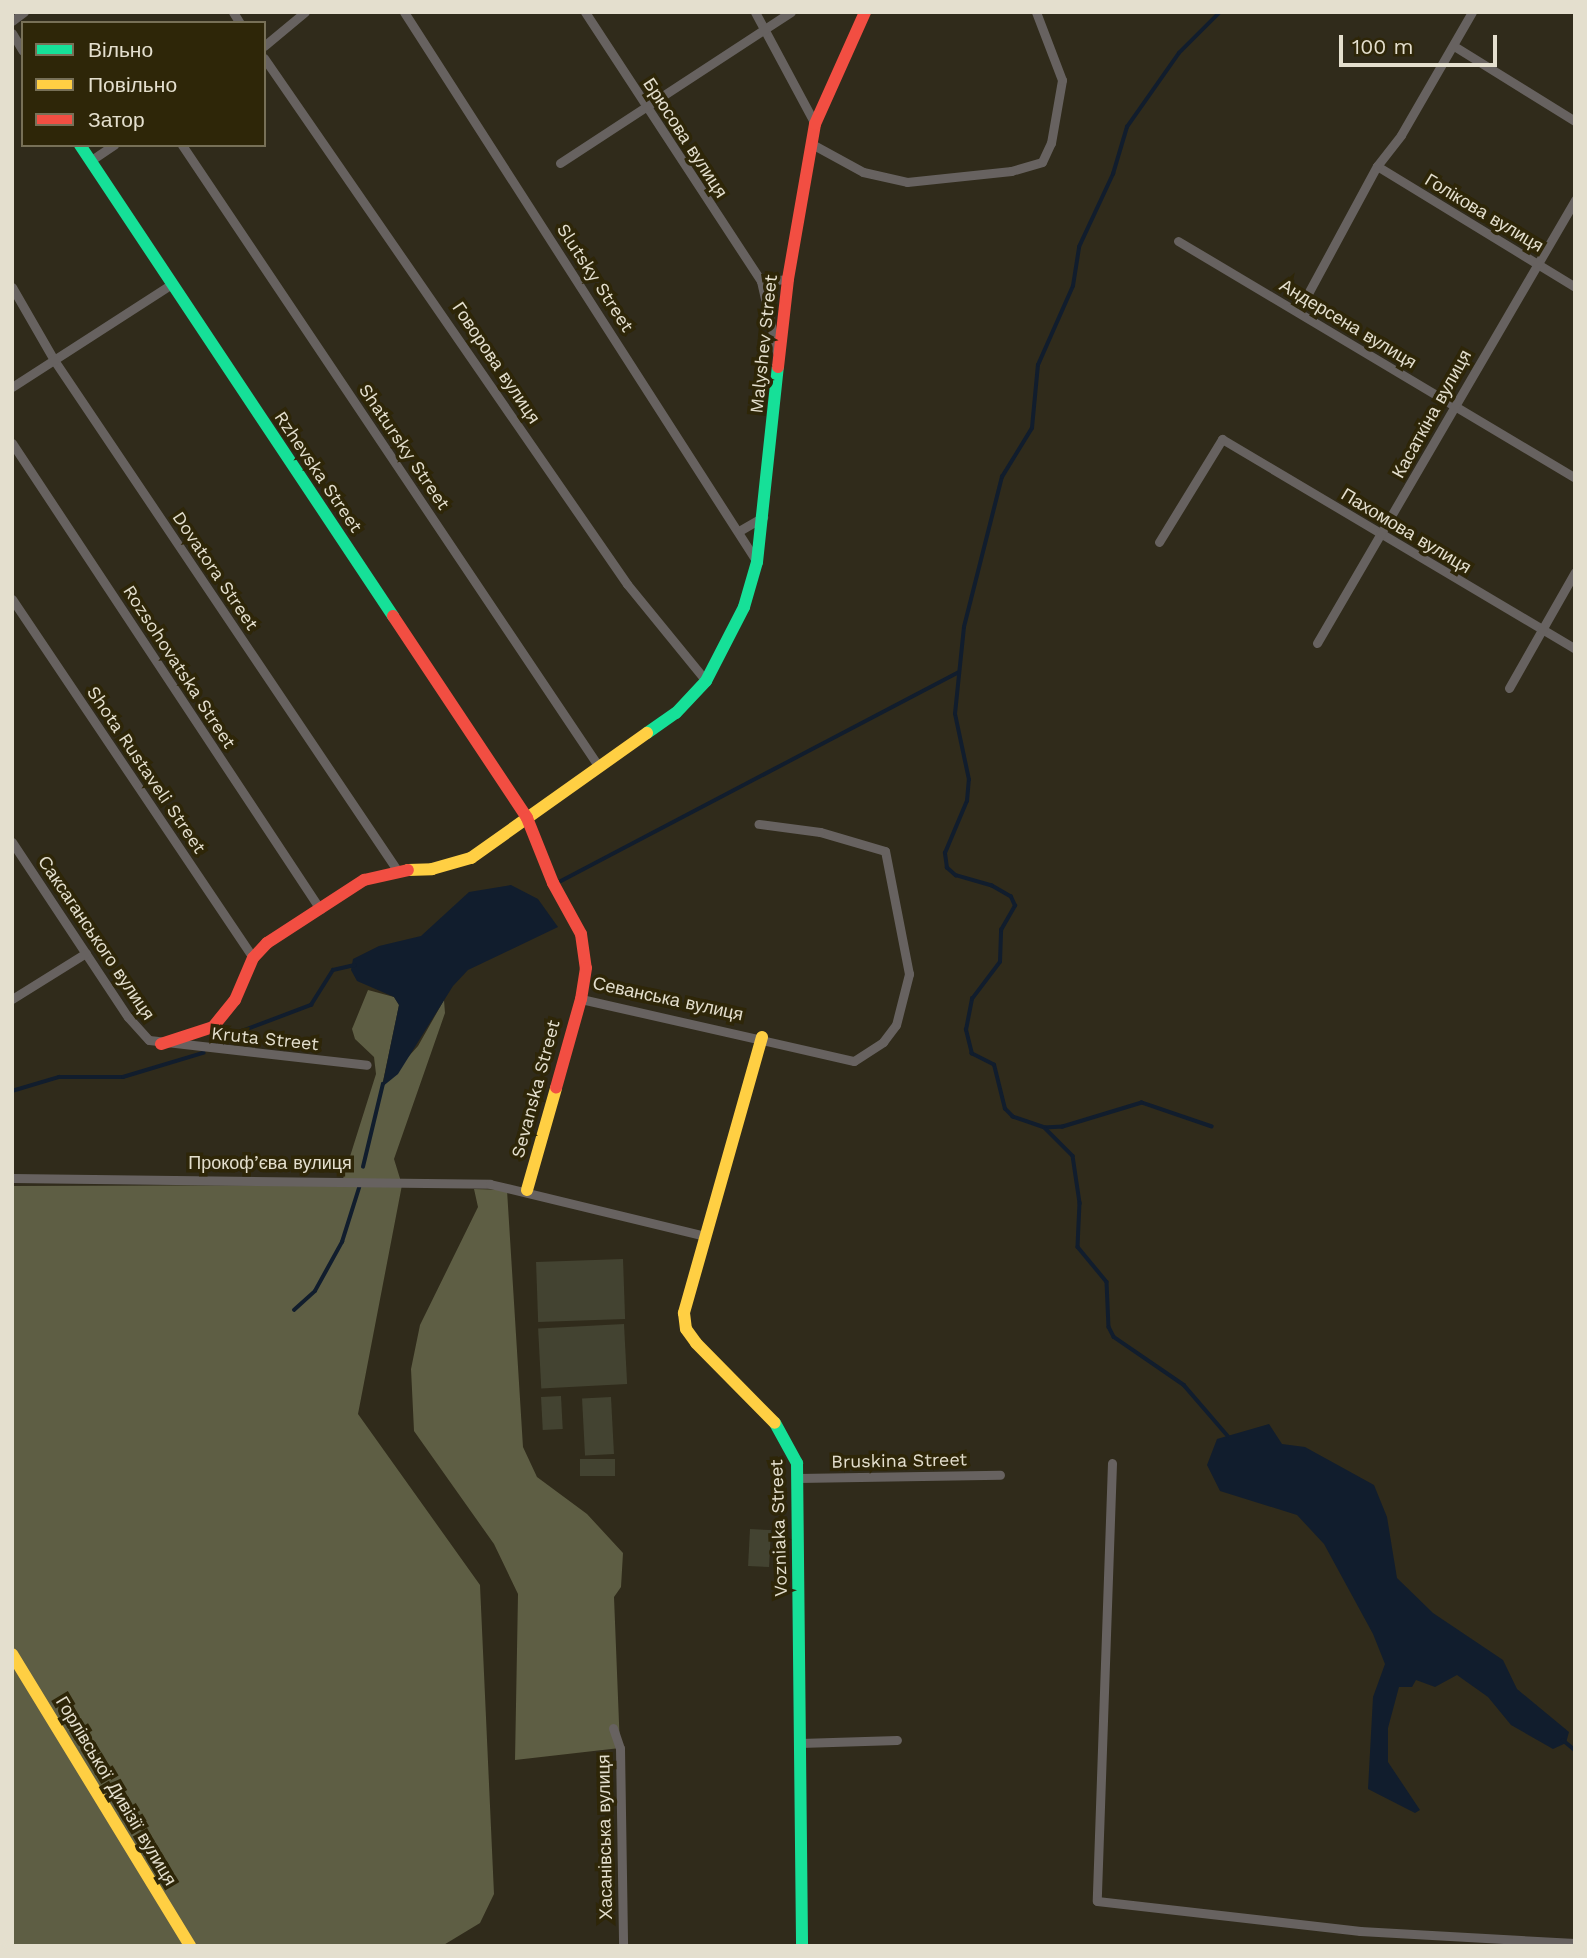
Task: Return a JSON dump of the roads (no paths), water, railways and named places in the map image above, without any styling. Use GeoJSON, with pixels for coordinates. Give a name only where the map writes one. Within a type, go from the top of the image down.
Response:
{"type":"FeatureCollection","features":[{"type":"Feature","properties":{"kind":"street"},"geometry":{"type":"LineString","coordinates":[[12,21],[24,12]]}},
{"type":"Feature","properties":{"kind":"street"},"geometry":{"type":"LineString","coordinates":[[266,44],[305,12]]}},
{"type":"Feature","properties":{"kind":"street","name":"Slutsky Street"},"geometry":{"type":"LineString","coordinates":[[404,12],[757,562]]}},
{"type":"Feature","properties":{"kind":"street","name":"Брюсова вулиця"},"geometry":{"type":"LineString","coordinates":[[585,12],[761,281],[779,360]]}},
{"type":"Feature","properties":{"kind":"street"},"geometry":{"type":"LineString","coordinates":[[755,12],[815,124]]}},
{"type":"Feature","properties":{"kind":"street"},"geometry":{"type":"LineString","coordinates":[[560,163],[644,105],[791,12]]}},
{"type":"Feature","properties":{"kind":"street"},"geometry":{"type":"LineString","coordinates":[[856,12],[856,29]]}},
{"type":"Feature","properties":{"kind":"street","name":"Malyshev Street"},"geometry":{"type":"LineString","coordinates":[[253,958],[267,943],[364,880],[397,870],[453,866],[471,858],[676,713],[706,681],[744,607],[757,562],[788,279],[810,143],[815,124],[865,12]]}},
{"type":"Feature","properties":{"kind":"street"},"geometry":{"type":"LineString","coordinates":[[810,143],[863,172],[894,181],[1011,171],[1042,162],[1051,143],[1062,79],[1036,12]]}},
{"type":"Feature","properties":{"kind":"street"},"geometry":{"type":"LineString","coordinates":[[1298,313],[1377,166],[1401,135],[1472,12]]}},
{"type":"Feature","properties":{"kind":"street"},"geometry":{"type":"LineString","coordinates":[[1454,46],[1575,121]]}},
{"type":"Feature","properties":{"kind":"street","name":"Говорова вулиця"},"geometry":{"type":"LineString","coordinates":[[266,61],[626,584],[706,681]]}},
{"type":"Feature","properties":{"kind":"street","name":"Rzhevska Street"},"geometry":{"type":"LineString","coordinates":[[81,147],[527,818]]}},
{"type":"Feature","properties":{"kind":"street"},"geometry":{"type":"LineString","coordinates":[[90,161],[111,147]]}},
{"type":"Feature","properties":{"kind":"street","name":"Shatursky Street"},"geometry":{"type":"LineString","coordinates":[[183,147],[599,767]]}},
{"type":"Feature","properties":{"kind":"street","name":"Голікова вулиця"},"geometry":{"type":"LineString","coordinates":[[1377,166],[1575,286]]}},
{"type":"Feature","properties":{"kind":"street","name":"Касаткіна вулиця"},"geometry":{"type":"LineString","coordinates":[[1317,643],[1455,407],[1535,262],[1575,200]]}},
{"type":"Feature","properties":{"kind":"street","name":"Андерсена вулиця"},"geometry":{"type":"LineString","coordinates":[[1178,241],[1575,478]]}},
{"type":"Feature","properties":{"kind":"street"},"geometry":{"type":"LineString","coordinates":[[761,281],[788,279]]}},
{"type":"Feature","properties":{"kind":"street"},"geometry":{"type":"LineString","coordinates":[[12,387],[172,284]]}},
{"type":"Feature","properties":{"kind":"street","name":"Dovatora Street"},"geometry":{"type":"LineString","coordinates":[[12,287],[54,360],[397,870]]}},
{"type":"Feature","properties":{"kind":"street","name":"Пахомова вулиця"},"geometry":{"type":"LineString","coordinates":[[1159,542],[1223,439],[1381,536],[1575,649]]}},
{"type":"Feature","properties":{"kind":"street","name":"Rozsohovatska Street"},"geometry":{"type":"LineString","coordinates":[[12,443],[320,909]]}},
{"type":"Feature","properties":{"kind":"street"},"geometry":{"type":"LineString","coordinates":[[739,531],[763,517]]}},
{"type":"Feature","properties":{"kind":"street"},"geometry":{"type":"LineString","coordinates":[[1510,688],[1575,572]]}},
{"type":"Feature","properties":{"kind":"street","name":"Shota Rustaveli Street"},"geometry":{"type":"LineString","coordinates":[[12,599],[253,958]]}},
{"type":"Feature","properties":{"kind":"street","name":"Севанська вулиця"},"geometry":{"type":"LineString","coordinates":[[527,818],[553,883],[581,934],[586,968],[581,999],[762,1037],[854,1060],[883,1042],[896,1025],[907,990],[907,953],[886,851],[820,832],[758,824]]}},
{"type":"Feature","properties":{"kind":"street","name":"Саксаганського вулиця"},"geometry":{"type":"LineString","coordinates":[[12,842],[137,1031],[161,1044]]}},
{"type":"Feature","properties":{"kind":"street"},"geometry":{"type":"LineString","coordinates":[[12,999],[86,953]]}},
{"type":"Feature","properties":{"kind":"street"},"geometry":{"type":"LineString","coordinates":[[161,1044],[213,1027],[235,1000],[253,958]]}},
{"type":"Feature","properties":{"kind":"street","name":"Sevanska Street"},"geometry":{"type":"LineString","coordinates":[[527,1190],[581,999]]}},
{"type":"Feature","properties":{"kind":"street","name":"Vozniaka Street"},"geometry":{"type":"LineString","coordinates":[[762,1037],[687,1298],[686,1329],[787,1438],[794,1451],[798,1478],[802,1946]]}},
{"type":"Feature","properties":{"kind":"street","name":"Kruta Street"},"geometry":{"type":"LineString","coordinates":[[161,1044],[367,1065]]}},
{"type":"Feature","properties":{"kind":"street","name":"Прокоф’єва вулиця"},"geometry":{"type":"LineString","coordinates":[[12,1178],[353,1179],[469,1183],[527,1190],[705,1236]]}},
{"type":"Feature","properties":{"kind":"street"},"geometry":{"type":"LineString","coordinates":[[1112,1463],[1097,1901],[1360,1931],[1575,1943]]}},
{"type":"Feature","properties":{"kind":"street","name":"Bruskina Street"},"geometry":{"type":"LineString","coordinates":[[798,1478],[1000,1475]]}},
{"type":"Feature","properties":{"kind":"street","name":"Горлівської Дивізії вулиця"},"geometry":{"type":"LineString","coordinates":[[12,1654],[190,1946]]}},
{"type":"Feature","properties":{"kind":"street","name":"Хасанівська вулиця"},"geometry":{"type":"LineString","coordinates":[[613,1728],[620,1748],[623,1946]]}},
{"type":"Feature","properties":{"kind":"street"},"geometry":{"type":"LineString","coordinates":[[800,1743],[897,1740]]}},
{"type":"Feature","properties":{"kind":"water"},"geometry":{"type":"Polygon","coordinates":[[[511,885],[538,899],[558,927],[468,970],[453,986],[398,1074],[382,1087],[399,1005],[394,997],[357,981],[351,970],[353,959],[379,946],[421,936],[469,892],[511,885]]]}},
{"type":"Feature","properties":{"kind":"water"},"geometry":{"type":"Polygon","coordinates":[[[1269,1424],[1282,1444],[1305,1447],[1374,1485],[1387,1517],[1397,1578],[1433,1613],[1503,1660],[1517,1689],[1569,1732],[1566,1743],[1553,1749],[1511,1725],[1488,1697],[1457,1675],[1435,1687],[1416,1680],[1412,1687],[1399,1687],[1388,1728],[1388,1762],[1420,1810],[1415,1813],[1368,1789],[1373,1697],[1385,1664],[1373,1634],[1324,1544],[1297,1515],[1220,1491],[1207,1465],[1217,1439],[1269,1424]]]}},
{"type":"Feature","properties":{"kind":"waterway"},"geometry":{"type":"LineString","coordinates":[[1212,1127],[1142,1103],[1063,1127],[1045,1128],[1013,1117],[1005,1109],[994,1065],[972,1054],[966,1030],[972,999],[1000,962],[1001,930],[1015,906],[1011,897],[992,886],[956,876],[947,868],[945,853],[967,801],[969,780],[955,714],[964,627],[1002,477],[1032,428],[1038,365],[1073,286],[1079,247],[1113,174],[1127,127],[1179,53],[1220,12]]}},
{"type":"Feature","properties":{"kind":"waterway"},"geometry":{"type":"LineString","coordinates":[[561,881],[958,673]]}},
{"type":"Feature","properties":{"kind":"waterway"},"geometry":{"type":"LineString","coordinates":[[213,1042],[311,1005],[333,970],[354,965]]}},
{"type":"Feature","properties":{"kind":"waterway"},"geometry":{"type":"LineString","coordinates":[[12,1091],[59,1077],[123,1077],[203,1053]]}},
{"type":"Feature","properties":{"kind":"waterway"},"geometry":{"type":"LineString","coordinates":[[363,1167],[383,1084]]}},
{"type":"Feature","properties":{"kind":"waterway"},"geometry":{"type":"LineString","coordinates":[[1046,1129],[1073,1156],[1080,1203],[1078,1247],[1107,1282],[1109,1327],[1114,1337],[1184,1385],[1228,1436]]}},
{"type":"Feature","properties":{"kind":"waterway"},"geometry":{"type":"LineString","coordinates":[[294,1310],[315,1291],[342,1242],[359,1188]]}},
{"type":"Feature","properties":{"kind":"waterway"},"geometry":{"type":"LineString","coordinates":[[1563,1740],[1575,1750]]}}]}
